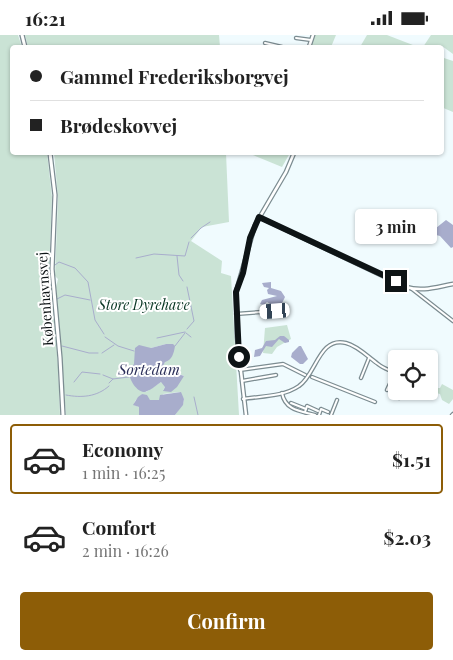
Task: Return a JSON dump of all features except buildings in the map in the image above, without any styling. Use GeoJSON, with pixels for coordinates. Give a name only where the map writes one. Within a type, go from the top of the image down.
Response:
{"type":"FeatureCollection","features":[{"type":"Feature","properties":{"kind":"main road","name":"Københavnsvej"},"geometry":{"type":"LineString","coordinates":[[50,155],[55,195],[52,269],[63,415]]}},
{"type":"Feature","properties":{"kind":"street"},"geometry":{"type":"LineString","coordinates":[[310,45],[313,35]]}},
{"type":"Feature","properties":{"kind":"street"},"geometry":{"type":"LineString","coordinates":[[296,37],[311,40]]}},
{"type":"Feature","properties":{"kind":"street"},"geometry":{"type":"LineString","coordinates":[[265,43],[274,45]]}},
{"type":"Feature","properties":{"kind":"street"},"geometry":{"type":"LineString","coordinates":[[246,415],[240,370],[236,292],[243,273],[250,238],[259,217],[286,173],[293,155]]}},
{"type":"Feature","properties":{"kind":"street"},"geometry":{"type":"LineString","coordinates":[[259,217],[411,288],[453,321]]}},
{"type":"Feature","properties":{"kind":"street"},"geometry":{"type":"LineString","coordinates":[[411,288],[425,290],[453,284]]}},
{"type":"Feature","properties":{"kind":"street"},"geometry":{"type":"LineString","coordinates":[[422,297],[425,290]]}},
{"type":"Feature","properties":{"kind":"street"},"geometry":{"type":"LineString","coordinates":[[236,314],[275,311]]}},
{"type":"Feature","properties":{"kind":"street"},"geometry":{"type":"LineString","coordinates":[[243,399],[282,393],[294,389],[305,381],[322,353],[331,345],[343,342],[388,370]]}},
{"type":"Feature","properties":{"kind":"street"},"geometry":{"type":"LineString","coordinates":[[361,378],[369,358]]}},
{"type":"Feature","properties":{"kind":"street"},"geometry":{"type":"LineString","coordinates":[[240,370],[283,364],[305,375]]}},
{"type":"Feature","properties":{"kind":"street"},"geometry":{"type":"LineString","coordinates":[[241,381],[276,375]]}},
{"type":"Feature","properties":{"kind":"street"},"geometry":{"type":"LineString","coordinates":[[312,377],[375,402]]}},
{"type":"Feature","properties":{"kind":"street"},"geometry":{"type":"LineString","coordinates":[[282,393],[284,401],[288,406],[315,415]]}},
{"type":"Feature","properties":{"kind":"street"},"geometry":{"type":"LineString","coordinates":[[331,415],[337,400]]}},
{"type":"Feature","properties":{"kind":"street"},"geometry":{"type":"LineString","coordinates":[[291,403],[306,409]]}},
{"type":"Feature","properties":{"kind":"street"},"geometry":{"type":"LineString","coordinates":[[305,412],[307,406],[318,411]]}},
{"type":"Feature","properties":{"kind":"street"},"geometry":{"type":"LineString","coordinates":[[319,415],[321,409],[328,412]]}},
{"type":"Feature","properties":{"kind":"green space"},"geometry":{"type":"Polygon","coordinates":[[[0,35],[18,35],[21,45],[10,45],[10,155],[47,155],[52,197],[49,274],[58,365],[60,415],[0,415],[0,35]]]}},
{"type":"Feature","properties":{"kind":"green space"},"geometry":{"type":"Polygon","coordinates":[[[25,35],[219,35],[220,45],[28,45],[25,35]]]}},
{"type":"Feature","properties":{"kind":"green space"},"geometry":{"type":"Polygon","coordinates":[[[314,35],[336,35],[332,45],[312,45],[314,35]]]}},
{"type":"Feature","properties":{"kind":"green space"},"geometry":{"type":"Polygon","coordinates":[[[367,35],[387,35],[413,45],[361,45],[367,35]]]}},
{"type":"Feature","properties":{"kind":"green space"},"geometry":{"type":"Polygon","coordinates":[[[431,35],[453,35],[453,54],[444,47],[444,45],[424,45],[431,35]]]}},
{"type":"Feature","properties":{"kind":"green space"},"geometry":{"type":"Polygon","coordinates":[[[444,58],[453,61],[453,112],[444,108],[444,58]]]}},
{"type":"Feature","properties":{"kind":"green space","name":"Store Dyrehave"},"geometry":{"type":"Polygon","coordinates":[[[54,155],[226,155],[229,222],[202,227],[191,241],[222,261],[221,273],[231,276],[239,415],[175,415],[183,404],[184,399],[180,392],[163,394],[160,400],[150,400],[142,394],[135,401],[134,405],[139,407],[139,415],[66,415],[56,287],[58,279],[55,276],[58,198],[54,155]],[[166,344],[151,348],[129,370],[146,392],[161,382],[165,384],[163,390],[184,376],[166,370],[163,365],[165,362],[166,344]]]}},
{"type":"Feature","properties":{"kind":"green space"},"geometry":{"type":"Polygon","coordinates":[[[253,155],[289,155],[282,167],[253,155]]]}},
{"type":"Feature","properties":{"kind":"green space"},"geometry":{"type":"Polygon","coordinates":[[[287,325],[291,339],[277,347],[272,354],[263,353],[265,328],[287,325]]]}},
{"type":"Feature","properties":{"kind":"green space"},"geometry":{"type":"Polygon","coordinates":[[[442,384],[453,390],[453,399],[449,404],[442,400],[438,394],[438,388],[442,384]]]}},
{"type":"Feature","properties":{"kind":"water"},"geometry":{"type":"Polygon","coordinates":[[[446,220],[453,225],[453,247],[451,248],[440,236],[431,232],[446,220]]]}},
{"type":"Feature","properties":{"kind":"water"},"geometry":{"type":"Polygon","coordinates":[[[271,282],[271,288],[281,291],[285,297],[282,303],[276,304],[277,307],[267,302],[264,305],[260,304],[262,300],[277,296],[268,294],[267,290],[269,288],[264,287],[262,283],[271,282]]]}},
{"type":"Feature","properties":{"kind":"water"},"geometry":{"type":"Polygon","coordinates":[[[280,336],[284,336],[289,342],[285,343],[279,339],[272,347],[266,346],[260,356],[254,357],[255,350],[262,348],[266,341],[275,340],[280,336]]]}},
{"type":"Feature","properties":{"kind":"water","name":"Sortedam"},"geometry":{"type":"Polygon","coordinates":[[[173,344],[175,346],[172,356],[163,366],[167,370],[184,376],[177,387],[171,392],[163,391],[165,387],[161,382],[148,391],[141,391],[131,380],[129,373],[134,364],[135,348],[139,345],[151,348],[173,344]]]}},
{"type":"Feature","properties":{"kind":"water"},"geometry":{"type":"Polygon","coordinates":[[[301,346],[308,359],[303,364],[300,364],[291,357],[292,353],[301,346]]]}},
{"type":"Feature","properties":{"kind":"water","name":"Sortedam"},"geometry":{"type":"Polygon","coordinates":[[[181,392],[184,399],[183,405],[175,415],[139,415],[139,407],[133,405],[142,394],[147,395],[150,400],[159,400],[160,395],[181,392]]]}},
{"type":"Feature","properties":{"kind":"waterway"},"geometry":{"type":"LineString","coordinates":[[191,238],[210,222]]}},
{"type":"Feature","properties":{"kind":"waterway"},"geometry":{"type":"LineString","coordinates":[[136,258],[154,254],[185,256],[189,242]]}},
{"type":"Feature","properties":{"kind":"waterway"},"geometry":{"type":"LineString","coordinates":[[177,256],[179,275],[183,281]]}},
{"type":"Feature","properties":{"kind":"waterway"},"geometry":{"type":"LineString","coordinates":[[55,265],[59,262],[75,268],[88,282],[95,320],[104,334]]}},
{"type":"Feature","properties":{"kind":"waterway"},"geometry":{"type":"LineString","coordinates":[[187,287],[194,321],[187,329]]}},
{"type":"Feature","properties":{"kind":"waterway"},"geometry":{"type":"LineString","coordinates":[[57,299],[65,295],[90,300]]}},
{"type":"Feature","properties":{"kind":"waterway"},"geometry":{"type":"LineString","coordinates":[[157,338],[185,332]]}},
{"type":"Feature","properties":{"kind":"waterway"},"geometry":{"type":"LineString","coordinates":[[175,346],[185,333]]}},
{"type":"Feature","properties":{"kind":"waterway"},"geometry":{"type":"LineString","coordinates":[[186,333],[191,337]]}},
{"type":"Feature","properties":{"kind":"waterway"},"geometry":{"type":"LineString","coordinates":[[105,337],[118,346],[134,351]]}},
{"type":"Feature","properties":{"kind":"waterway"},"geometry":{"type":"LineString","coordinates":[[46,343],[55,345]]}},
{"type":"Feature","properties":{"kind":"waterway"},"geometry":{"type":"LineString","coordinates":[[102,353],[114,345]]}},
{"type":"Feature","properties":{"kind":"waterway"},"geometry":{"type":"LineString","coordinates":[[62,346],[89,353],[98,353]]}},
{"type":"Feature","properties":{"kind":"waterway"},"geometry":{"type":"LineString","coordinates":[[74,382],[82,372],[100,374]]}},
{"type":"Feature","properties":{"kind":"waterway"},"geometry":{"type":"LineString","coordinates":[[103,375],[113,379],[129,377]]}},
{"type":"Feature","properties":{"kind":"waterway"},"geometry":{"type":"LineString","coordinates":[[109,383],[113,379]]}},
{"type":"Feature","properties":{"kind":"waterway"},"geometry":{"type":"LineString","coordinates":[[66,395],[89,396],[109,386]]}},
{"type":"Feature","properties":{"kind":"waterway"},"geometry":{"type":"LineString","coordinates":[[194,397],[198,415]]}},
{"type":"Feature","properties":{"kind":"route"},"geometry":{"type":"LineString","coordinates":[[239,357],[236,292],[243,273],[250,238],[259,217],[396,281]]}}]}
